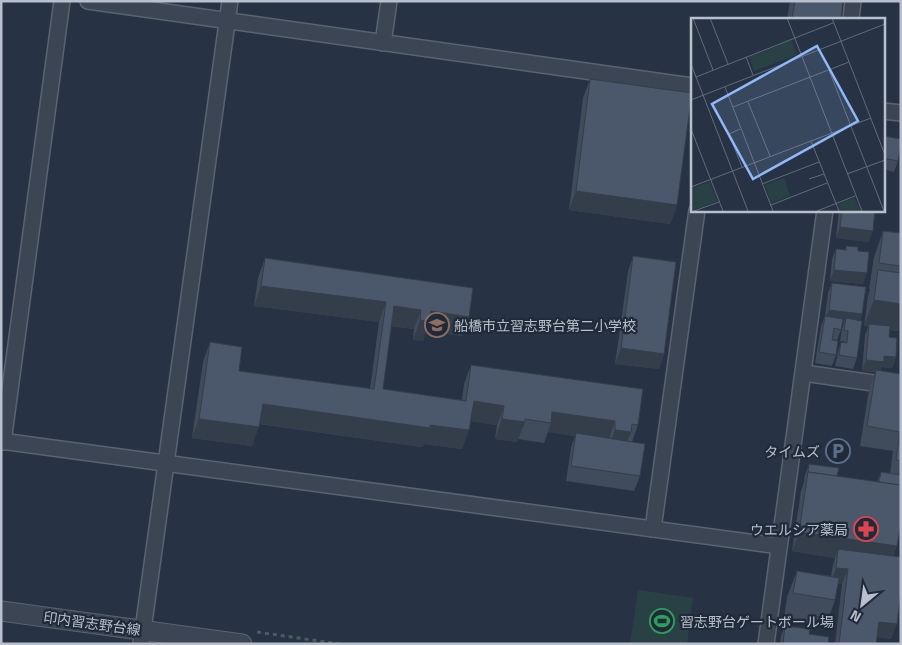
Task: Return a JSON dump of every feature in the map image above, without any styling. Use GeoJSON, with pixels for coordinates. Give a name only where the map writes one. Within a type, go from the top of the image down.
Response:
{"type":"FeatureCollection","features":[{"type":"Feature","properties":{"kind":"street"},"geometry":{"type":"LineString","coordinates":[[62,1],[2,442],[164,462],[778,546]]}},
{"type":"Feature","properties":{"kind":"street"},"geometry":{"type":"LineString","coordinates":[[88,1],[691,86]]}},
{"type":"Feature","properties":{"kind":"street"},"geometry":{"type":"LineString","coordinates":[[142,637],[164,462],[230,1]]}},
{"type":"Feature","properties":{"kind":"street"},"geometry":{"type":"LineString","coordinates":[[383,43],[389,1]]}},
{"type":"Feature","properties":{"kind":"street"},"geometry":{"type":"LineString","coordinates":[[851,18],[853,1]]}},
{"type":"Feature","properties":{"kind":"street"},"geometry":{"type":"LineString","coordinates":[[884,111],[901,113]]}},
{"type":"Feature","properties":{"kind":"street"},"geometry":{"type":"LineString","coordinates":[[653,529],[697,211]]}},
{"type":"Feature","properties":{"kind":"street"},"geometry":{"type":"LineString","coordinates":[[766,644],[825,211]]}},
{"type":"Feature","properties":{"kind":"street"},"geometry":{"type":"LineString","coordinates":[[804,373],[901,387]]}},
{"type":"Feature","properties":{"kind":"street","name":"印内習志野台線"},"geometry":{"type":"LineString","coordinates":[[1,611],[142,637],[242,644]]}},
{"type":"Feature","properties":{"kind":"green space","name":"習志野台ゲートボール場"},"geometry":{"type":"Polygon","coordinates":[[[638,590],[693,598],[687,644],[630,644],[638,590]]]}},
{"type":"Feature","properties":{"kind":"building"},"geometry":{"type":"Polygon","coordinates":[[[795,1],[843,1],[841,18],[792,18],[795,1]]]}},
{"type":"Feature","properties":{"kind":"building"},"geometry":{"type":"Polygon","coordinates":[[[590,79],[691,93],[677,205],[576,191],[590,79]]]}},
{"type":"Feature","properties":{"kind":"building"},"geometry":{"type":"Polygon","coordinates":[[[884,136],[901,139],[898,161],[884,158],[884,136]]]}},
{"type":"Feature","properties":{"kind":"building"},"geometry":{"type":"Polygon","coordinates":[[[842,211],[875,211],[873,231],[840,227],[842,211]]]}},
{"type":"Feature","properties":{"kind":"building"},"geometry":{"type":"Polygon","coordinates":[[[883,231],[901,233],[901,266],[879,263],[883,231]]]}},
{"type":"Feature","properties":{"kind":"building"},"geometry":{"type":"Polygon","coordinates":[[[846,246],[858,247],[858,251],[869,252],[867,273],[834,270],[836,249],[846,250],[846,246]]]}},
{"type":"Feature","properties":{"kind":"building"},"geometry":{"type":"Polygon","coordinates":[[[633,256],[676,262],[664,354],[621,348],[633,256]]]}},
{"type":"Feature","properties":{"kind":"building"},"geometry":{"type":"Polygon","coordinates":[[[265,258],[473,288],[469,317],[431,311],[430,322],[420,320],[421,310],[394,306],[383,389],[466,401],[471,365],[643,389],[638,425],[632,424],[631,432],[615,430],[615,421],[552,412],[551,423],[525,419],[525,422],[502,419],[504,406],[474,401],[469,430],[430,425],[430,428],[263,404],[259,427],[199,419],[210,342],[242,347],[239,371],[374,389],[386,302],[261,286],[265,258]]]}},
{"type":"Feature","properties":{"kind":"building"},"geometry":{"type":"Polygon","coordinates":[[[878,270],[901,273],[901,304],[874,300],[878,270]]]}},
{"type":"Feature","properties":{"kind":"building"},"geometry":{"type":"Polygon","coordinates":[[[832,283],[866,287],[862,314],[829,310],[832,283]]]}},
{"type":"Feature","properties":{"kind":"building"},"geometry":{"type":"Polygon","coordinates":[[[825,316],[843,319],[841,330],[834,328],[832,340],[838,341],[836,355],[819,352],[825,316]]]}},
{"type":"Feature","properties":{"kind":"building"},"geometry":{"type":"Polygon","coordinates":[[[846,318],[862,321],[857,358],[839,355],[841,342],[847,343],[848,331],[844,330],[846,318]]]}},
{"type":"Feature","properties":{"kind":"building"},"geometry":{"type":"Polygon","coordinates":[[[869,324],[890,326],[889,337],[897,338],[896,357],[884,356],[884,362],[866,360],[869,324]]]}},
{"type":"Feature","properties":{"kind":"building"},"geometry":{"type":"Polygon","coordinates":[[[876,370],[901,374],[901,461],[896,460],[900,432],[867,426],[876,370]]]}},
{"type":"Feature","properties":{"kind":"building"},"geometry":{"type":"Polygon","coordinates":[[[576,433],[645,444],[640,476],[571,466],[576,433]]]}},
{"type":"Feature","properties":{"kind":"building"},"geometry":{"type":"Polygon","coordinates":[[[809,464],[839,468],[837,476],[808,472],[809,464]]]}},
{"type":"Feature","properties":{"kind":"building"},"geometry":{"type":"Polygon","coordinates":[[[808,472],[901,485],[901,522],[897,546],[799,532],[808,472]]]}},
{"type":"Feature","properties":{"kind":"building"},"geometry":{"type":"Polygon","coordinates":[[[881,472],[901,475],[901,485],[879,482],[881,472]]]}},
{"type":"Feature","properties":{"kind":"building"},"geometry":{"type":"Polygon","coordinates":[[[838,549],[901,557],[901,590],[897,624],[879,622],[876,644],[839,644],[848,569],[836,568],[838,549]]]}},
{"type":"Feature","properties":{"kind":"building"},"geometry":{"type":"Polygon","coordinates":[[[797,571],[839,578],[835,600],[793,593],[797,571]]]}},
{"type":"Feature","properties":{"kind":"building"},"geometry":{"type":"Polygon","coordinates":[[[785,626],[810,629],[809,634],[829,637],[828,644],[783,644],[785,626]]]}},
{"type":"Feature","properties":{"kind":"place","name":"船橋市立習志野台第二小学校"},"geometry":{"type":"Point","coordinates":[437,325]}},
{"type":"Feature","properties":{"kind":"place","name":"タイムズ"},"geometry":{"type":"Point","coordinates":[838,451]}},
{"type":"Feature","properties":{"kind":"place","name":"ウエルシア薬局"},"geometry":{"type":"Point","coordinates":[866,529]}},
{"type":"Feature","properties":{"kind":"place","name":"習志野台ゲートボール場"},"geometry":{"type":"Point","coordinates":[662,621]}}]}
